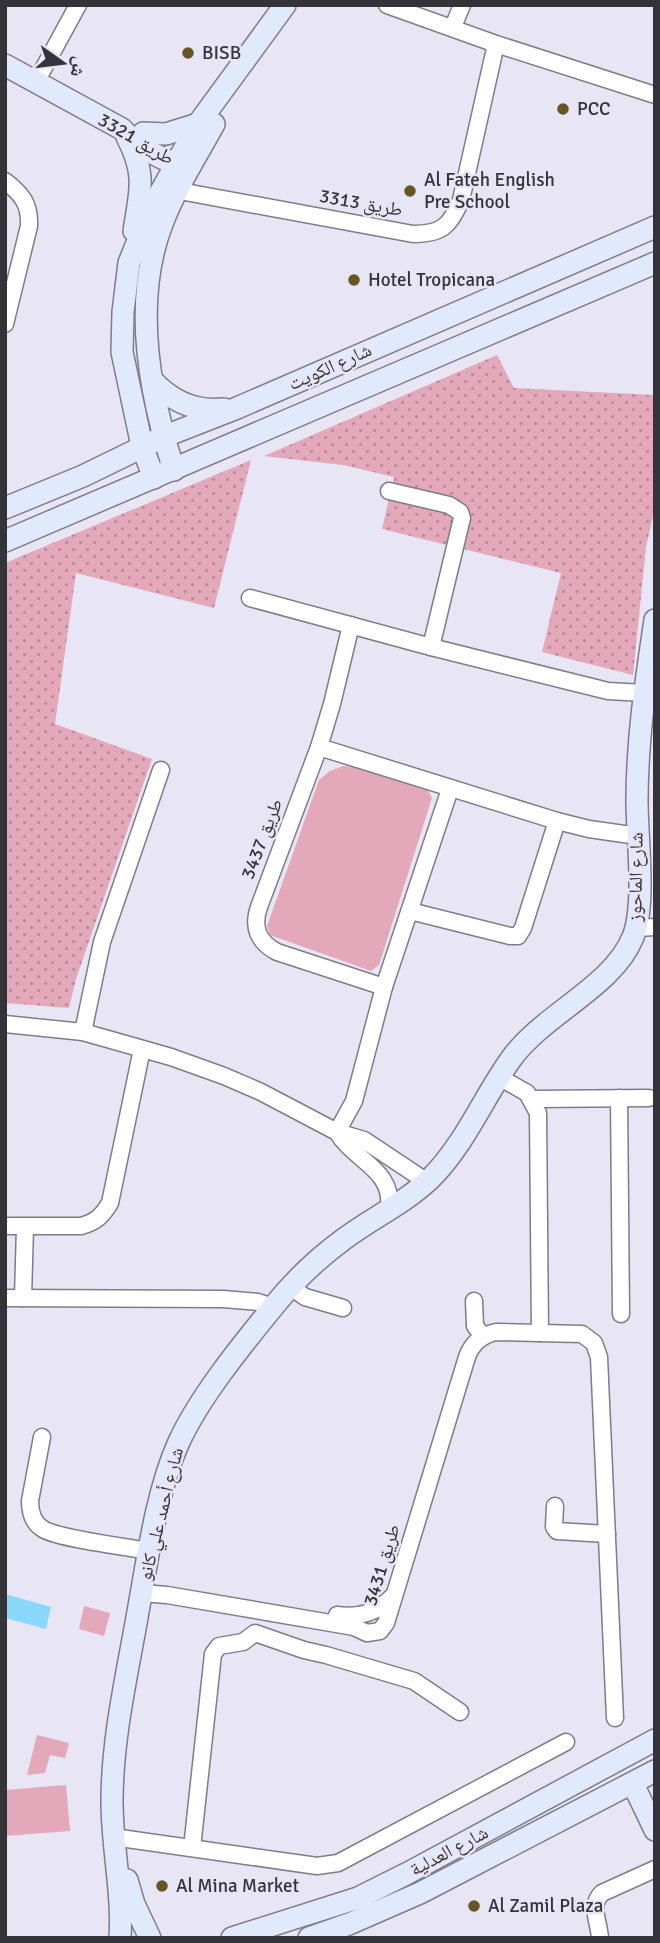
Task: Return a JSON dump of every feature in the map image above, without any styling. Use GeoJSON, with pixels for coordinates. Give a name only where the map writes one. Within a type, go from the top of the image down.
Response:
{"type":"FeatureCollection","features":[{"type":"Feature","properties":{"kind":"street"},"geometry":{"type":"LineString","coordinates":[[36,82],[78,5]]}},
{"type":"Feature","properties":{"kind":"street"},"geometry":{"type":"LineString","coordinates":[[186,161],[198,124],[285,5]]}},
{"type":"Feature","properties":{"kind":"street"},"geometry":{"type":"LineString","coordinates":[[387,5],[496,44],[655,94]]}},
{"type":"Feature","properties":{"kind":"street"},"geometry":{"type":"LineString","coordinates":[[453,27],[462,5]]}},
{"type":"Feature","properties":{"kind":"street","name":"طريق 3313"},"geometry":{"type":"LineString","coordinates":[[170,189],[413,234],[429,234],[440,230],[449,223],[461,200],[496,44]]}},
{"type":"Feature","properties":{"kind":"street"},"geometry":{"type":"LineString","coordinates":[[129,263],[246,60]]}},
{"type":"Feature","properties":{"kind":"street","name":"طريق 3321"},"geometry":{"type":"LineString","coordinates":[[5,65],[133,131],[138,144],[186,161]]}},
{"type":"Feature","properties":{"kind":"street"},"geometry":{"type":"LineString","coordinates":[[154,478],[142,446],[122,352],[122,312],[141,178],[133,131],[166,134],[198,124]]}},
{"type":"Feature","properties":{"kind":"street"},"geometry":{"type":"LineString","coordinates":[[5,181],[24,196],[30,216],[5,324]]}},
{"type":"Feature","properties":{"kind":"street"},"geometry":{"type":"LineString","coordinates":[[170,189],[149,284],[146,336],[163,436],[174,470]]}},
{"type":"Feature","properties":{"kind":"street","name":"شارع الكويت"},"geometry":{"type":"LineString","coordinates":[[5,508],[83,476],[163,436],[237,408],[655,227]]}},
{"type":"Feature","properties":{"kind":"street","name":"شارع الكويت"},"geometry":{"type":"LineString","coordinates":[[5,541],[655,263]]}},
{"type":"Feature","properties":{"kind":"street"},"geometry":{"type":"LineString","coordinates":[[620,278],[655,277]]}},
{"type":"Feature","properties":{"kind":"street"},"geometry":{"type":"LineString","coordinates":[[152,380],[164,393],[190,406],[213,410],[237,408]]}},
{"type":"Feature","properties":{"kind":"street"},"geometry":{"type":"LineString","coordinates":[[83,476],[122,440],[134,411]]}},
{"type":"Feature","properties":{"kind":"street"},"geometry":{"type":"LineString","coordinates":[[389,491],[455,508],[462,518],[431,647]]}},
{"type":"Feature","properties":{"kind":"street"},"geometry":{"type":"LineString","coordinates":[[250,598],[608,691],[644,693]]}},
{"type":"Feature","properties":{"kind":"street","name":"شارع الماحوز"},"geometry":{"type":"LineString","coordinates":[[419,1188],[458,1146],[499,1077],[531,1035],[612,967],[645,927],[639,915],[638,774],[644,693],[655,620]]}},
{"type":"Feature","properties":{"kind":"street","name":"طريق 3437"},"geometry":{"type":"LineString","coordinates":[[351,625],[332,704],[255,917],[256,928],[260,939],[267,947],[277,952],[384,987]]}},
{"type":"Feature","properties":{"kind":"street"},"geometry":{"type":"LineString","coordinates":[[318,747],[589,830],[638,836]]}},
{"type":"Feature","properties":{"kind":"street"},"geometry":{"type":"LineString","coordinates":[[83,1032],[102,942],[160,770]]}},
{"type":"Feature","properties":{"kind":"street"},"geometry":{"type":"LineString","coordinates":[[337,1132],[354,1101],[384,987],[450,789]]}},
{"type":"Feature","properties":{"kind":"street"},"geometry":{"type":"LineString","coordinates":[[410,911],[519,936],[557,821]]}},
{"type":"Feature","properties":{"kind":"street"},"geometry":{"type":"LineString","coordinates":[[5,1024],[83,1032],[223,1076],[261,1092],[337,1132],[356,1136],[370,1143],[419,1188]]}},
{"type":"Feature","properties":{"kind":"street"},"geometry":{"type":"LineString","coordinates":[[5,1226],[81,1226],[93,1223],[103,1215],[110,1203],[142,1049]]}},
{"type":"Feature","properties":{"kind":"street"},"geometry":{"type":"LineString","coordinates":[[499,1077],[527,1093],[533,1099],[538,1114],[540,1333]]}},
{"type":"Feature","properties":{"kind":"street"},"geometry":{"type":"LineString","coordinates":[[619,1098],[621,1314]]}},
{"type":"Feature","properties":{"kind":"street"},"geometry":{"type":"LineString","coordinates":[[533,1099],[649,1098]]}},
{"type":"Feature","properties":{"kind":"street"},"geometry":{"type":"LineString","coordinates":[[337,1132],[347,1147],[381,1174],[390,1194],[389,1209]]}},
{"type":"Feature","properties":{"kind":"street","name":"شارع أحمد علي كانو"},"geometry":{"type":"LineString","coordinates":[[120,1938],[112,1802],[116,1740],[150,1551],[169,1468],[178,1443],[197,1409],[291,1287],[344,1239],[419,1188]]}},
{"type":"Feature","properties":{"kind":"street"},"geometry":{"type":"LineString","coordinates":[[23,1298],[24,1227]]}},
{"type":"Feature","properties":{"kind":"street"},"geometry":{"type":"LineString","coordinates":[[291,1287],[305,1297],[342,1308]]}},
{"type":"Feature","properties":{"kind":"street"},"geometry":{"type":"LineString","coordinates":[[5,1297],[223,1299],[258,1301],[273,1307]]}},
{"type":"Feature","properties":{"kind":"street"},"geometry":{"type":"LineString","coordinates":[[474,1301],[475,1326],[483,1336],[496,1332],[582,1334],[589,1337],[598,1349],[615,1718]]}},
{"type":"Feature","properties":{"kind":"street","name":"طريق 3431"},"geometry":{"type":"LineString","coordinates":[[143,1585],[160,1583],[259,1606],[340,1620],[367,1633],[380,1631],[386,1623],[467,1357],[473,1345],[483,1336]]}},
{"type":"Feature","properties":{"kind":"street"},"geometry":{"type":"LineString","coordinates":[[42,1437],[30,1501],[30,1511],[38,1526],[54,1534],[150,1551]]}},
{"type":"Feature","properties":{"kind":"street"},"geometry":{"type":"LineString","coordinates":[[555,1506],[554,1527],[557,1531],[607,1534]]}},
{"type":"Feature","properties":{"kind":"street"},"geometry":{"type":"LineString","coordinates":[[192,1848],[213,1654],[219,1646],[243,1642],[256,1633],[259,1606]]}},
{"type":"Feature","properties":{"kind":"street"},"geometry":{"type":"LineString","coordinates":[[256,1633],[304,1650],[326,1654],[414,1681],[460,1712]]}},
{"type":"Feature","properties":{"kind":"street","name":"شارع العدلية"},"geometry":{"type":"LineString","coordinates":[[232,1938],[358,1898],[655,1740]]}},
{"type":"Feature","properties":{"kind":"street"},"geometry":{"type":"LineString","coordinates":[[114,1839],[317,1866],[338,1863],[566,1742]]}},
{"type":"Feature","properties":{"kind":"street","name":"شارع العدلية"},"geometry":{"type":"LineString","coordinates":[[309,1938],[420,1894],[655,1771]]}},
{"type":"Feature","properties":{"kind":"street"},"geometry":{"type":"LineString","coordinates":[[633,1784],[655,1830]]}},
{"type":"Feature","properties":{"kind":"street","name":"شارع أحمد علي كانو"},"geometry":{"type":"LineString","coordinates":[[114,1839],[134,1904],[150,1938]]}},
{"type":"Feature","properties":{"kind":"street"},"geometry":{"type":"LineString","coordinates":[[600,1938],[594,1906],[596,1899],[602,1893],[655,1869]]}},
{"type":"Feature","properties":{"kind":"shaded area"},"geometry":{"type":"Polygon","coordinates":[[[497,355],[514,388],[655,395],[655,507],[646,547],[633,675],[542,652],[561,573],[382,529],[394,477],[343,465],[264,456],[497,355]]]}},
{"type":"Feature","properties":{"kind":"shaded area"},"geometry":{"type":"Polygon","coordinates":[[[251,460],[214,608],[76,573],[55,724],[152,759],[76,979],[69,1008],[5,1003],[5,563],[251,460]]]}},
{"type":"Feature","properties":{"kind":"shaded area"},"geometry":{"type":"Polygon","coordinates":[[[343,766],[357,767],[428,790],[432,798],[379,965],[371,971],[270,935],[267,926],[319,780],[330,771],[343,766]]]}},
{"type":"Feature","properties":{"kind":"shaded area"},"geometry":{"type":"Polygon","coordinates":[[[84,1606],[110,1613],[104,1636],[79,1629],[84,1606]]]}},
{"type":"Feature","properties":{"kind":"shaded area"},"geometry":{"type":"Polygon","coordinates":[[[37,1735],[69,1743],[65,1758],[50,1755],[45,1773],[27,1775],[37,1735]]]}},
{"type":"Feature","properties":{"kind":"shaded area"},"geometry":{"type":"Polygon","coordinates":[[[66,1785],[70,1831],[5,1836],[5,1790],[66,1785]]]}},
{"type":"Feature","properties":{"kind":"water"},"geometry":{"type":"Polygon","coordinates":[[[5,1594],[51,1607],[46,1629],[5,1618],[5,1594]]]}},
{"type":"Feature","properties":{"kind":"place","name":"BISB"},"geometry":{"type":"Point","coordinates":[188,53]}},
{"type":"Feature","properties":{"kind":"place","name":"PCC"},"geometry":{"type":"Point","coordinates":[563,109]}},
{"type":"Feature","properties":{"kind":"place","name":"Al Fateh English Pre School"},"geometry":{"type":"Point","coordinates":[410,191]}},
{"type":"Feature","properties":{"kind":"place","name":"Hotel Tropicana"},"geometry":{"type":"Point","coordinates":[354,280]}},
{"type":"Feature","properties":{"kind":"place","name":"Al Mina Market"},"geometry":{"type":"Point","coordinates":[162,1886]}},
{"type":"Feature","properties":{"kind":"place","name":"Al Zamil Plaza"},"geometry":{"type":"Point","coordinates":[474,1906]}}]}
